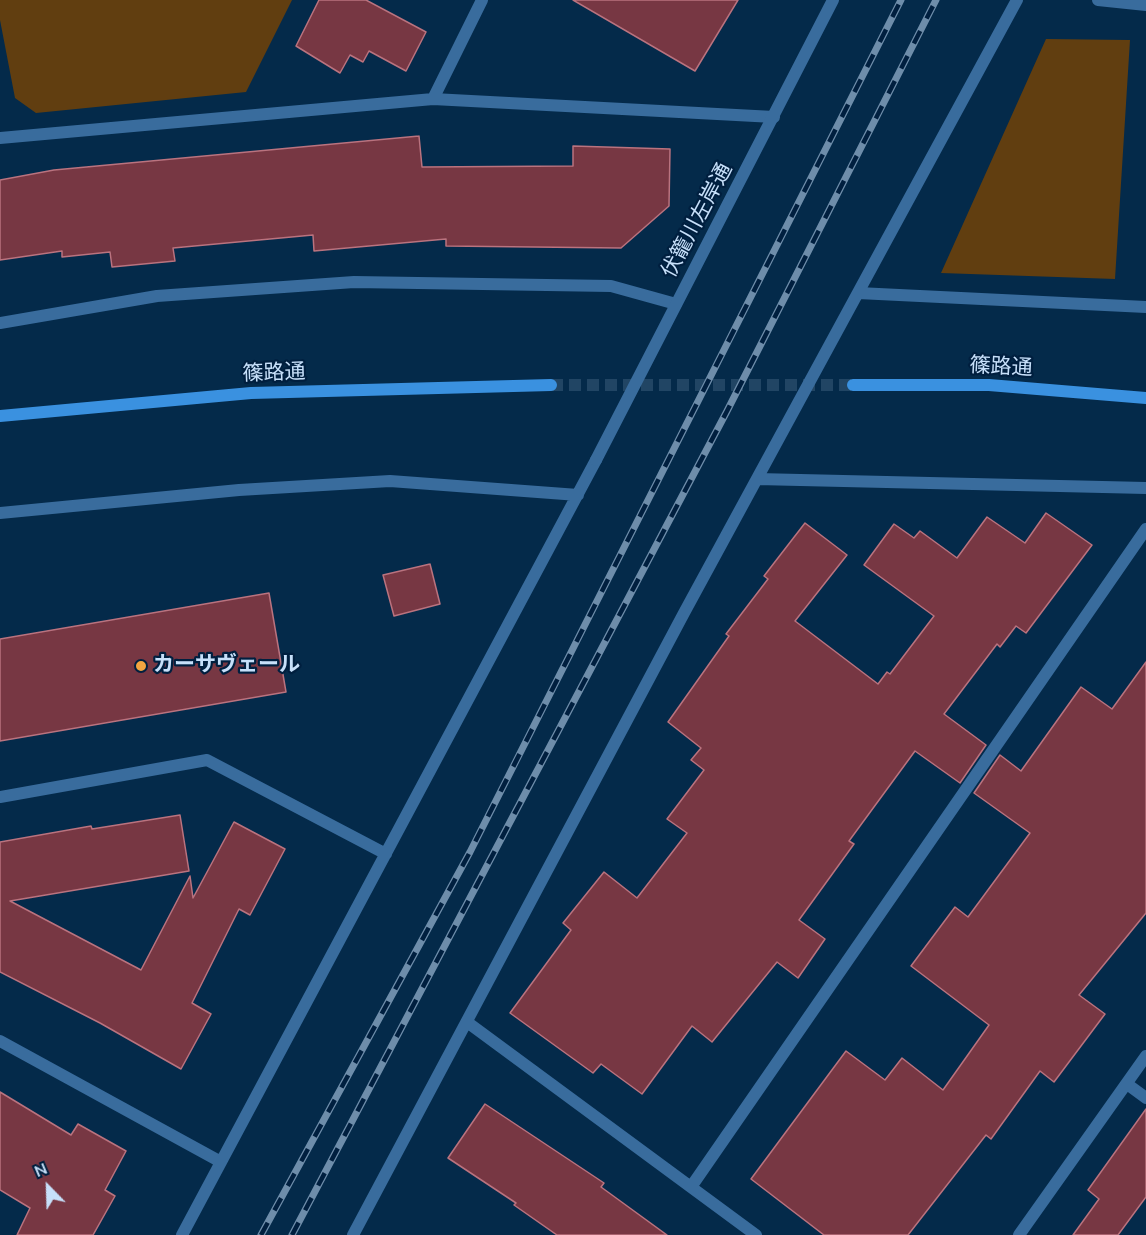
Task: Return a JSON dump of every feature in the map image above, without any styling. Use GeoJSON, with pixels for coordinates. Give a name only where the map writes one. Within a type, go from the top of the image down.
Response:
{"type":"FeatureCollection","features":[{"type":"Feature","properties":{"kind":"main road","name":"篠路通"},"geometry":{"type":"LineString","coordinates":[[0,416],[251,393],[551,385]]}},
{"type":"Feature","properties":{"kind":"main road","name":"篠路通"},"geometry":{"type":"LineString","coordinates":[[853,385],[989,385],[1146,398]]}},
{"type":"Feature","properties":{"kind":"street"},"geometry":{"type":"LineString","coordinates":[[433,99],[482,0]]}},
{"type":"Feature","properties":{"kind":"street","name":"伏籠川左岸通"},"geometry":{"type":"LineString","coordinates":[[182,1235],[597,460],[833,0]]}},
{"type":"Feature","properties":{"kind":"street"},"geometry":{"type":"LineString","coordinates":[[353,1235],[757,479],[1017,0]]}},
{"type":"Feature","properties":{"kind":"street"},"geometry":{"type":"LineString","coordinates":[[1098,0],[1146,5]]}},
{"type":"Feature","properties":{"kind":"street"},"geometry":{"type":"LineString","coordinates":[[0,138],[433,99],[774,117]]}},
{"type":"Feature","properties":{"kind":"street"},"geometry":{"type":"LineString","coordinates":[[0,323],[157,296],[354,282],[611,286],[676,304]]}},
{"type":"Feature","properties":{"kind":"street"},"geometry":{"type":"LineString","coordinates":[[858,293],[1146,307]]}},
{"type":"Feature","properties":{"kind":"street"},"geometry":{"type":"LineString","coordinates":[[757,479],[1146,488]]}},
{"type":"Feature","properties":{"kind":"street"},"geometry":{"type":"LineString","coordinates":[[0,513],[239,490],[390,482],[578,495]]}},
{"type":"Feature","properties":{"kind":"street"},"geometry":{"type":"LineString","coordinates":[[691,1187],[1146,529]]}},
{"type":"Feature","properties":{"kind":"street"},"geometry":{"type":"LineString","coordinates":[[0,797],[207,760],[386,854]]}},
{"type":"Feature","properties":{"kind":"street"},"geometry":{"type":"LineString","coordinates":[[467,1022],[756,1235]]}},
{"type":"Feature","properties":{"kind":"street"},"geometry":{"type":"LineString","coordinates":[[0,1041],[221,1162]]}},
{"type":"Feature","properties":{"kind":"street"},"geometry":{"type":"LineString","coordinates":[[1019,1235],[1146,1056]]}},
{"type":"Feature","properties":{"kind":"street"},"geometry":{"type":"LineString","coordinates":[[1127,1084],[1146,1098]]}},
{"type":"Feature","properties":{"kind":"shaded area"},"geometry":{"type":"Polygon","coordinates":[[[0,0],[292,0],[246,92],[36,113],[15,98],[0,20],[0,0]]]}},
{"type":"Feature","properties":{"kind":"shaded area"},"geometry":{"type":"Polygon","coordinates":[[[1046,39],[1130,40],[1115,279],[941,273],[1046,39]]]}},
{"type":"Feature","properties":{"kind":"building"},"geometry":{"type":"Polygon","coordinates":[[[319,0],[366,0],[426,32],[406,71],[369,51],[363,62],[350,55],[340,73],[296,46],[319,0]]]}},
{"type":"Feature","properties":{"kind":"building"},"geometry":{"type":"Polygon","coordinates":[[[573,0],[738,0],[695,71],[573,0]]]}},
{"type":"Feature","properties":{"kind":"building"},"geometry":{"type":"Polygon","coordinates":[[[419,136],[422,167],[573,166],[573,146],[670,149],[669,206],[621,248],[446,246],[446,239],[314,251],[313,235],[173,248],[175,261],[112,267],[110,252],[62,257],[62,251],[0,260],[0,180],[54,170],[419,136]]]}},
{"type":"Feature","properties":{"kind":"building"},"geometry":{"type":"Polygon","coordinates":[[[1046,513],[1092,545],[1026,633],[1016,626],[1000,647],[997,644],[944,714],[986,745],[960,783],[915,751],[849,841],[854,844],[799,920],[825,939],[798,978],[777,962],[712,1042],[692,1026],[642,1094],[601,1064],[593,1073],[510,1013],[571,930],[563,923],[604,872],[637,898],[687,833],[667,819],[704,770],[691,760],[701,748],[668,722],[729,636],[726,634],[768,579],[764,576],[805,523],[847,555],[795,621],[878,684],[887,672],[890,674],[934,616],[864,565],[894,524],[914,538],[920,531],[957,558],[987,517],[1025,543],[1046,513]]]}},
{"type":"Feature","properties":{"kind":"building"},"geometry":{"type":"Polygon","coordinates":[[[430,564],[440,604],[394,616],[383,575],[430,564]]]}},
{"type":"Feature","properties":{"kind":"building","name":"カーサヴェール"},"geometry":{"type":"Polygon","coordinates":[[[269,593],[286,692],[0,741],[0,639],[269,593]]]}},
{"type":"Feature","properties":{"kind":"building"},"geometry":{"type":"Polygon","coordinates":[[[1146,662],[1146,913],[1079,995],[1105,1014],[1054,1082],[1040,1071],[991,1139],[986,1135],[908,1235],[824,1235],[751,1179],[846,1051],[885,1080],[902,1058],[943,1090],[989,1025],[911,966],[955,907],[968,917],[1030,833],[974,793],[1000,755],[1021,771],[1081,687],[1112,709],[1146,662]]]}},
{"type":"Feature","properties":{"kind":"building"},"geometry":{"type":"Polygon","coordinates":[[[180,815],[189,871],[10,901],[141,970],[190,876],[193,898],[234,822],[285,849],[250,915],[239,909],[192,1003],[211,1014],[181,1069],[100,1023],[0,972],[0,842],[91,826],[92,829],[180,815]]]}},
{"type":"Feature","properties":{"kind":"building"},"geometry":{"type":"Polygon","coordinates":[[[0,1092],[71,1135],[78,1124],[126,1151],[105,1190],[115,1196],[93,1235],[17,1235],[30,1208],[0,1190],[0,1092]]]}},
{"type":"Feature","properties":{"kind":"building"},"geometry":{"type":"Polygon","coordinates":[[[485,1104],[604,1183],[601,1187],[667,1235],[557,1235],[514,1205],[516,1203],[448,1158],[485,1104]]]}},
{"type":"Feature","properties":{"kind":"building"},"geometry":{"type":"Polygon","coordinates":[[[1146,1109],[1146,1197],[1118,1235],[1073,1235],[1099,1199],[1088,1190],[1146,1109]]]}},
{"type":"Feature","properties":{"kind":"tunnel"},"geometry":{"type":"LineString","coordinates":[[551,385],[853,385]]}},
{"type":"Feature","properties":{"kind":"railway"},"geometry":{"type":"LineString","coordinates":[[261,1235],[470,852],[901,0]]}},
{"type":"Feature","properties":{"kind":"railway"},"geometry":{"type":"LineString","coordinates":[[292,1235],[726,413],[936,0]]}},
{"type":"Feature","properties":{"kind":"place","name":"カーサヴェール"},"geometry":{"type":"Point","coordinates":[141,666]}}]}
